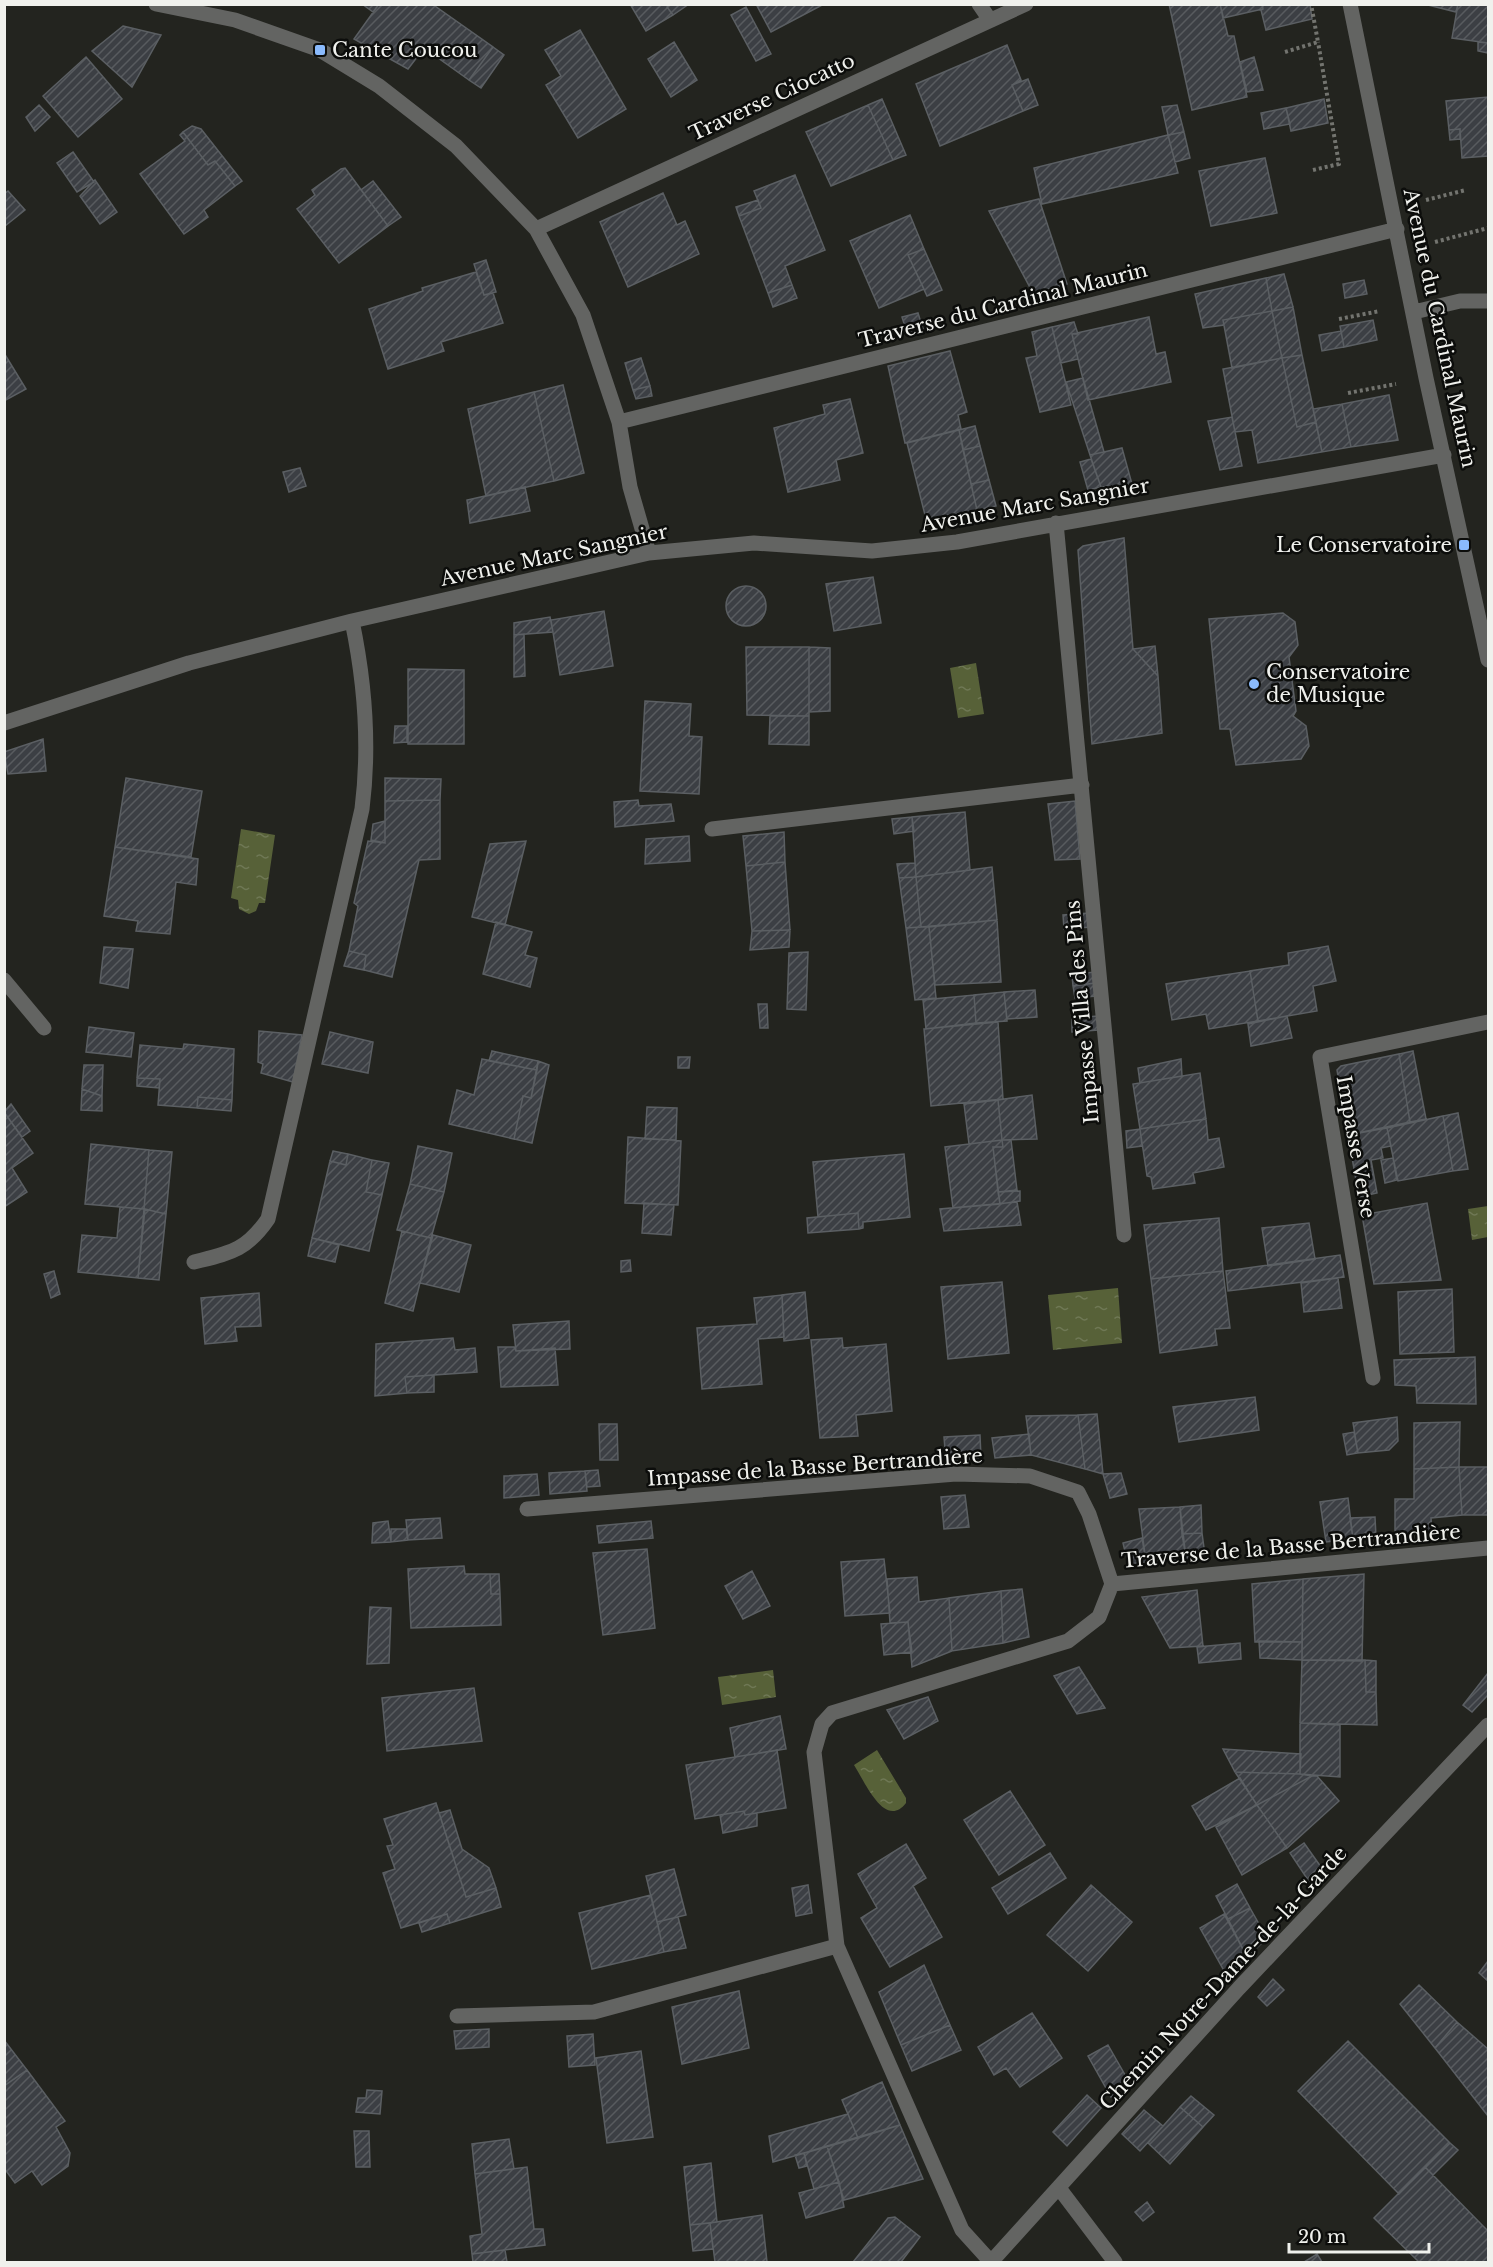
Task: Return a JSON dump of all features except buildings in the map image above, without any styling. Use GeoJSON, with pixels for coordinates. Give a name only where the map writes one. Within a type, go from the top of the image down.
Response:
{"type":"FeatureCollection","features":[{"type":"Feature","properties":{"kind":"street"},"geometry":{"type":"LineString","coordinates":[[156,4],[236,20],[320,50],[379,86],[456,146],[536,229],[583,315],[619,422],[630,487],[649,553]]}},
{"type":"Feature","properties":{"kind":"street"},"geometry":{"type":"LineString","coordinates":[[979,4],[990,20]]}},
{"type":"Feature","properties":{"kind":"street","name":"Traverse Ciocatto"},"geometry":{"type":"LineString","coordinates":[[536,229],[1026,4]]}},
{"type":"Feature","properties":{"kind":"street","name":"Avenue du Cardinal Maurin"},"geometry":{"type":"LineString","coordinates":[[1350,4],[1426,378],[1488,660]]}},
{"type":"Feature","properties":{"kind":"street","name":"Traverse du Cardinal Maurin"},"geometry":{"type":"LineString","coordinates":[[619,422],[1397,229]]}},
{"type":"Feature","properties":{"kind":"street"},"geometry":{"type":"LineString","coordinates":[[1413,307],[1460,301],[1488,301]]}},
{"type":"Feature","properties":{"kind":"street","name":"Avenue Marc Sangnier"},"geometry":{"type":"LineString","coordinates":[[4,723],[189,663],[352,621],[649,553],[754,543],[872,551],[957,542],[1444,455]]}},
{"type":"Feature","properties":{"kind":"street","name":"Impasse Villa des Pins"},"geometry":{"type":"LineString","coordinates":[[1056,523],[1124,1235]]}},
{"type":"Feature","properties":{"kind":"street"},"geometry":{"type":"LineString","coordinates":[[194,1263],[236,1252],[255,1238],[268,1219],[362,809],[367,768],[363,673],[352,621]]}},
{"type":"Feature","properties":{"kind":"street"},"geometry":{"type":"LineString","coordinates":[[712,829],[1082,785]]}},
{"type":"Feature","properties":{"kind":"street"},"geometry":{"type":"LineString","coordinates":[[4,980],[44,1028]]}},
{"type":"Feature","properties":{"kind":"street","name":"Impasse Verse"},"geometry":{"type":"LineString","coordinates":[[1373,1378],[1320,1058],[1488,1022]]}},
{"type":"Feature","properties":{"kind":"street","name":"Impasse de la Basse Bertrandière"},"geometry":{"type":"LineString","coordinates":[[527,1509],[956,1474],[1030,1476],[1078,1492],[1089,1514],[1112,1584]]}},
{"type":"Feature","properties":{"kind":"street","name":"Traverse de la Basse Bertrandière"},"geometry":{"type":"LineString","coordinates":[[991,2262],[962,2230],[837,1946],[814,1752],[822,1724],[832,1713],[1068,1641],[1099,1617],[1112,1584],[1488,1548]]}},
{"type":"Feature","properties":{"kind":"street","name":"Chemin Notre-Dame-de-la-Garde"},"geometry":{"type":"LineString","coordinates":[[991,2262],[1239,1988],[1488,1725]]}},
{"type":"Feature","properties":{"kind":"street"},"geometry":{"type":"LineString","coordinates":[[457,2016],[594,2012],[837,1946]]}},
{"type":"Feature","properties":{"kind":"street"},"geometry":{"type":"LineString","coordinates":[[1059,2187],[1115,2262]]}},
{"type":"Feature","properties":{"kind":"path"},"geometry":{"type":"LineString","coordinates":[[1311,4],[1339,164],[1313,170]]}},
{"type":"Feature","properties":{"kind":"path"},"geometry":{"type":"LineString","coordinates":[[1285,52],[1318,42]]}},
{"type":"Feature","properties":{"kind":"path"},"geometry":{"type":"LineString","coordinates":[[1426,200],[1466,190]]}},
{"type":"Feature","properties":{"kind":"path"},"geometry":{"type":"LineString","coordinates":[[1435,242],[1488,228]]}},
{"type":"Feature","properties":{"kind":"path"},"geometry":{"type":"LineString","coordinates":[[1339,319],[1413,307]]}},
{"type":"Feature","properties":{"kind":"path"},"geometry":{"type":"LineString","coordinates":[[1348,393],[1426,378]]}},
{"type":"Feature","properties":{"kind":"water"},"geometry":{"type":"Polygon","coordinates":[[[976,663],[984,714],[958,718],[950,668],[976,663]]]}},
{"type":"Feature","properties":{"kind":"water"},"geometry":{"type":"Polygon","coordinates":[[[241,829],[275,835],[265,903],[259,903],[256,911],[249,914],[239,909],[238,900],[231,898],[241,829]]]}},
{"type":"Feature","properties":{"kind":"water"},"geometry":{"type":"Polygon","coordinates":[[[1488,1206],[1488,1237],[1472,1240],[1468,1209],[1488,1206]]]}},
{"type":"Feature","properties":{"kind":"water"},"geometry":{"type":"Polygon","coordinates":[[[1118,1288],[1122,1343],[1053,1350],[1048,1295],[1118,1288]]]}},
{"type":"Feature","properties":{"kind":"water"},"geometry":{"type":"Polygon","coordinates":[[[773,1670],[776,1697],[722,1705],[718,1677],[773,1670]]]}},
{"type":"Feature","properties":{"kind":"water"},"geometry":{"type":"Polygon","coordinates":[[[877,1750],[906,1798],[906,1803],[898,1810],[891,1811],[876,1800],[854,1765],[877,1750]]]}},
{"type":"Feature","properties":{"kind":"place","name":"Cante Coucou"},"geometry":{"type":"Point","coordinates":[320,50]}},
{"type":"Feature","properties":{"kind":"place","name":"Le Conservatoire"},"geometry":{"type":"Point","coordinates":[1464,545]}},
{"type":"Feature","properties":{"kind":"place","name":"Conservatoire de Musique"},"geometry":{"type":"Point","coordinates":[1254,684]}}]}
